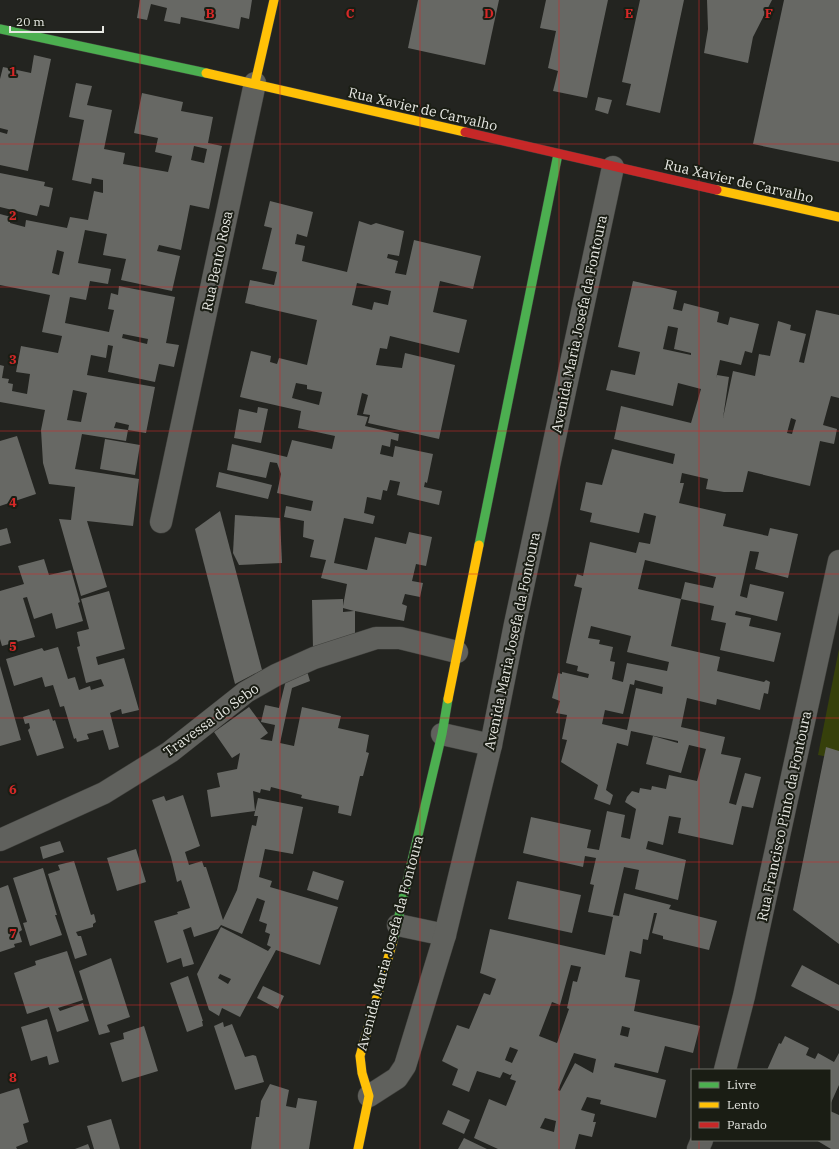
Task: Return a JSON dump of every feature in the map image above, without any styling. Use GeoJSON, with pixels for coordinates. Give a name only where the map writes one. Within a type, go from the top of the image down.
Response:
{"type":"FeatureCollection","features":[{"type":"Feature","properties":{"kind":"street","name":"Rua Bento Rosa"},"geometry":{"type":"LineString","coordinates":[[161,522],[274,0]]}},
{"type":"Feature","properties":{"kind":"street","name":"Rua Xavier de Carvalho"},"geometry":{"type":"LineString","coordinates":[[0,29],[255,83],[613,167],[839,217]]}},
{"type":"Feature","properties":{"kind":"street","name":"Avenida Maria Josefa da Fontoura"},"geometry":{"type":"LineString","coordinates":[[358,1149],[369,1096],[362,1073],[360,1056],[398,925],[442,734],[457,652],[558,154]]}},
{"type":"Feature","properties":{"kind":"street","name":"Avenida Maria Josefa da Fontoura"},"geometry":{"type":"LineString","coordinates":[[369,1096],[397,1078],[405,1066],[445,935],[491,745],[515,624],[613,167]]}},
{"type":"Feature","properties":{"kind":"street","name":"Rua Francisco Pinto da Fontoura"},"geometry":{"type":"LineString","coordinates":[[726,1069],[744,996],[839,561]]}},
{"type":"Feature","properties":{"kind":"street","name":"Travessa do Sebo"},"geometry":{"type":"LineString","coordinates":[[0,840],[104,793],[170,752],[246,692],[276,675],[314,658],[376,638],[400,638],[457,652]]}},
{"type":"Feature","properties":{"kind":"street"},"geometry":{"type":"LineString","coordinates":[[442,734],[491,745]]}},
{"type":"Feature","properties":{"kind":"street"},"geometry":{"type":"LineString","coordinates":[[398,925],[445,935]]}},
{"type":"Feature","properties":{"kind":"green space"},"geometry":{"type":"Polygon","coordinates":[[[839,649],[839,759],[818,755],[839,649]]]}},
{"type":"Feature","properties":{"kind":"building"},"geometry":{"type":"Polygon","coordinates":[[[140,0],[252,0],[249,19],[241,17],[239,29],[181,17],[180,24],[164,21],[167,8],[151,4],[147,20],[137,18],[140,0]]]}},
{"type":"Feature","properties":{"kind":"building"},"geometry":{"type":"Polygon","coordinates":[[[418,0],[499,0],[485,65],[408,48],[418,0]]]}},
{"type":"Feature","properties":{"kind":"building"},"geometry":{"type":"Polygon","coordinates":[[[546,0],[608,0],[587,98],[553,91],[558,71],[548,68],[556,31],[540,28],[546,0]]]}},
{"type":"Feature","properties":{"kind":"building"},"geometry":{"type":"Polygon","coordinates":[[[640,0],[684,0],[660,113],[626,105],[631,84],[622,82],[640,0]]]}},
{"type":"Feature","properties":{"kind":"building"},"geometry":{"type":"Polygon","coordinates":[[[707,0],[772,0],[753,37],[748,63],[704,53],[708,29],[707,0]]]}},
{"type":"Feature","properties":{"kind":"building"},"geometry":{"type":"Polygon","coordinates":[[[784,0],[839,0],[839,162],[753,144],[784,0]]]}},
{"type":"Feature","properties":{"kind":"building"},"geometry":{"type":"Polygon","coordinates":[[[34,55],[51,59],[28,171],[0,165],[0,132],[7,134],[8,130],[0,128],[0,79],[3,67],[31,73],[34,55]]]}},
{"type":"Feature","properties":{"kind":"building"},"geometry":{"type":"Polygon","coordinates":[[[76,83],[92,86],[87,105],[112,110],[104,149],[125,153],[123,164],[168,172],[172,156],[155,152],[158,138],[134,133],[142,93],[183,102],[181,111],[213,117],[208,143],[222,146],[209,209],[190,205],[181,250],[159,245],[157,251],[180,256],[172,291],[121,280],[126,259],[103,255],[107,234],[85,230],[78,263],[111,269],[108,284],[90,281],[86,300],[70,297],[65,323],[109,332],[114,310],[108,309],[111,293],[118,295],[119,286],[175,297],[166,343],[179,345],[174,367],[159,364],[155,382],[108,372],[113,346],[108,345],[106,358],[91,355],[87,375],[155,387],[146,433],[128,430],[126,441],[82,434],[75,469],[139,479],[133,526],[87,521],[107,587],[81,596],[59,519],[71,520],[75,487],[49,484],[43,463],[41,430],[45,410],[0,402],[0,365],[4,366],[2,378],[9,379],[8,383],[13,384],[12,391],[27,394],[30,374],[16,372],[21,346],[58,353],[62,336],[42,332],[50,295],[0,285],[0,214],[11,217],[10,223],[25,227],[26,220],[67,228],[70,217],[88,220],[94,191],[103,193],[103,180],[92,178],[91,184],[72,180],[84,120],[69,117],[76,83]],[[194,146],[191,160],[204,163],[207,149],[194,146]],[[57,250],[52,273],[59,275],[64,252],[57,250]],[[123,334],[122,338],[147,344],[148,339],[123,334]],[[73,390],[67,420],[81,422],[87,393],[73,390]],[[116,422],[114,428],[128,430],[129,425],[116,422]]]}},
{"type":"Feature","properties":{"kind":"building"},"geometry":{"type":"Polygon","coordinates":[[[598,97],[612,100],[608,114],[595,110],[598,97]]]}},
{"type":"Feature","properties":{"kind":"building"},"geometry":{"type":"Polygon","coordinates":[[[0,173],[45,182],[44,186],[53,188],[49,207],[40,205],[37,216],[0,207],[0,173]]]}},
{"type":"Feature","properties":{"kind":"building"},"geometry":{"type":"Polygon","coordinates":[[[270,201],[313,212],[307,237],[297,234],[295,244],[305,246],[302,261],[347,272],[359,221],[371,225],[376,223],[404,231],[399,256],[388,254],[387,258],[398,261],[395,273],[406,275],[414,240],[481,256],[473,289],[440,281],[433,312],[467,320],[459,353],[390,336],[387,349],[380,348],[376,365],[402,368],[405,353],[455,365],[439,439],[368,423],[370,415],[363,414],[368,395],[362,393],[357,415],[368,417],[365,426],[399,434],[398,441],[391,439],[390,447],[382,445],[380,454],[393,457],[395,446],[433,454],[427,483],[425,482],[424,487],[442,491],[439,505],[397,495],[400,482],[390,480],[387,491],[383,490],[381,500],[367,497],[364,513],[375,516],[373,524],[344,518],[334,563],[367,570],[375,537],[406,544],[409,532],[432,537],[426,566],[416,564],[412,581],[423,583],[420,597],[405,594],[402,604],[407,606],[404,621],[355,611],[355,636],[313,649],[312,600],[343,599],[343,606],[347,584],[321,578],[326,560],[310,557],[314,540],[303,537],[304,521],[284,517],[286,506],[311,511],[313,501],[277,493],[281,474],[277,463],[270,462],[266,478],[227,470],[232,444],[287,457],[292,440],[332,449],[335,436],[298,428],[301,411],[240,397],[251,351],[271,356],[270,362],[277,364],[279,358],[307,365],[317,320],[245,303],[250,280],[274,285],[277,272],[262,269],[272,228],[264,226],[270,201]],[[357,283],[352,305],[372,310],[374,302],[388,305],[391,291],[357,283]],[[296,383],[292,398],[319,405],[322,392],[307,389],[307,385],[296,383]],[[343,608],[343,612],[354,611],[343,608]]]}},
{"type":"Feature","properties":{"kind":"building"},"geometry":{"type":"Polygon","coordinates":[[[633,281],[677,291],[673,309],[682,311],[684,303],[719,312],[717,322],[728,325],[730,317],[759,324],[752,353],[745,351],[741,365],[720,360],[716,379],[717,375],[729,377],[723,418],[733,371],[755,376],[759,354],[770,356],[778,321],[791,325],[790,330],[806,334],[799,362],[804,363],[816,310],[839,315],[839,398],[831,396],[823,425],[837,429],[834,444],[820,441],[810,486],[748,471],[743,492],[724,492],[706,489],[708,479],[682,473],[680,483],[684,483],[679,503],[726,514],[723,526],[768,536],[770,528],[798,534],[788,578],[755,569],[759,552],[750,551],[740,596],[747,598],[750,584],[784,592],[777,621],[736,611],[735,615],[751,618],[749,626],[781,633],[774,662],[720,650],[726,623],[711,620],[714,606],[681,599],[671,646],[720,657],[717,671],[764,682],[766,680],[770,682],[768,694],[764,693],[760,710],[717,699],[716,705],[687,698],[681,727],[725,737],[721,754],[741,758],[729,803],[736,805],[745,773],[761,777],[753,808],[742,806],[733,845],[678,833],[681,818],[669,816],[663,845],[648,841],[646,849],[686,860],[678,900],[635,889],[639,870],[624,867],[613,915],[619,916],[624,893],[671,905],[669,909],[717,921],[709,950],[663,939],[663,936],[652,933],[657,913],[654,913],[648,940],[643,939],[641,954],[630,951],[625,977],[640,980],[634,1011],[700,1026],[693,1053],[665,1046],[658,1073],[615,1063],[614,1067],[666,1080],[656,1118],[600,1104],[601,1100],[587,1097],[581,1110],[595,1114],[593,1122],[596,1122],[592,1137],[579,1134],[575,1149],[498,1149],[474,1138],[489,1099],[506,1106],[516,1081],[510,1079],[512,1074],[510,1075],[503,1072],[500,1078],[477,1071],[469,1092],[452,1085],[458,1069],[442,1061],[457,1025],[469,1029],[484,993],[490,995],[496,979],[480,973],[490,929],[605,955],[613,917],[588,912],[594,885],[590,884],[596,858],[585,856],[583,867],[523,853],[531,817],[591,830],[587,848],[599,850],[607,811],[625,815],[621,837],[630,839],[636,809],[625,802],[632,791],[639,793],[640,788],[651,790],[652,786],[666,789],[669,775],[697,781],[706,749],[689,745],[681,773],[646,764],[653,736],[678,743],[678,741],[631,731],[628,746],[617,743],[606,790],[613,795],[610,805],[594,799],[598,785],[561,762],[567,740],[562,739],[567,715],[556,713],[560,701],[552,698],[558,673],[562,674],[562,672],[588,678],[589,674],[577,671],[578,666],[566,663],[582,588],[574,586],[577,574],[583,576],[590,542],[636,553],[639,542],[650,544],[656,516],[644,513],[639,533],[590,522],[592,513],[580,510],[586,482],[602,485],[612,449],[673,464],[675,454],[614,439],[621,406],[691,423],[701,389],[678,383],[673,406],[606,390],[611,370],[635,375],[640,352],[618,347],[633,281]],[[668,326],[663,349],[691,355],[691,353],[674,349],[678,328],[668,326]],[[791,418],[787,433],[792,434],[796,420],[791,418]],[[645,560],[638,589],[681,599],[685,582],[713,588],[716,577],[645,560]],[[591,626],[588,638],[600,640],[599,644],[613,647],[610,661],[615,662],[612,679],[623,682],[627,663],[667,671],[669,662],[627,652],[631,636],[591,626]],[[635,680],[634,685],[630,684],[623,714],[605,710],[602,724],[627,730],[636,688],[662,694],[663,687],[635,680]],[[571,965],[560,1005],[552,1002],[539,1036],[557,1043],[569,1009],[567,1008],[573,981],[577,982],[581,967],[571,965]],[[622,1026],[620,1035],[628,1037],[630,1028],[622,1026]],[[510,1047],[505,1060],[512,1063],[518,1050],[510,1047]],[[574,1053],[558,1090],[560,1091],[575,1063],[593,1073],[596,1059],[574,1053]],[[545,1118],[540,1128],[554,1132],[556,1121],[545,1118]]]}},
{"type":"Feature","properties":{"kind":"building"},"geometry":{"type":"Polygon","coordinates":[[[258,407],[268,409],[261,443],[234,438],[239,409],[257,413],[258,407]]]}},
{"type":"Feature","properties":{"kind":"building"},"geometry":{"type":"Polygon","coordinates":[[[17,436],[36,494],[0,506],[0,441],[17,436]]]}},
{"type":"Feature","properties":{"kind":"building"},"geometry":{"type":"Polygon","coordinates":[[[105,439],[140,445],[135,475],[100,469],[105,439]]]}},
{"type":"Feature","properties":{"kind":"building"},"geometry":{"type":"Polygon","coordinates":[[[219,472],[272,485],[268,499],[216,487],[219,472]]]}},
{"type":"Feature","properties":{"kind":"building"},"geometry":{"type":"Polygon","coordinates":[[[220,511],[262,670],[235,684],[195,529],[220,511]]]}},
{"type":"Feature","properties":{"kind":"building"},"geometry":{"type":"Polygon","coordinates":[[[235,515],[280,518],[282,563],[239,565],[233,553],[235,515]]]}},
{"type":"Feature","properties":{"kind":"building"},"geometry":{"type":"Polygon","coordinates":[[[7,528],[11,543],[0,546],[0,530],[7,528]]]}},
{"type":"Feature","properties":{"kind":"building"},"geometry":{"type":"Polygon","coordinates":[[[44,559],[49,575],[71,570],[80,602],[78,603],[83,621],[56,629],[52,613],[34,619],[27,597],[23,598],[35,637],[2,646],[0,639],[0,591],[24,584],[18,566],[44,559]]]}},
{"type":"Feature","properties":{"kind":"building"},"geometry":{"type":"Polygon","coordinates":[[[109,591],[125,649],[96,657],[98,665],[124,658],[139,710],[122,714],[121,709],[110,713],[119,747],[109,750],[103,730],[87,734],[89,739],[77,742],[76,738],[74,739],[64,706],[60,707],[53,685],[45,687],[42,677],[14,686],[6,659],[42,648],[44,651],[58,647],[68,679],[75,677],[79,690],[90,686],[91,690],[104,686],[101,679],[86,683],[77,647],[80,646],[77,632],[89,629],[81,599],[109,591]]]}},
{"type":"Feature","properties":{"kind":"building"},"geometry":{"type":"Polygon","coordinates":[[[0,666],[21,740],[0,746],[0,666]]]}},
{"type":"Feature","properties":{"kind":"building"},"geometry":{"type":"Polygon","coordinates":[[[307,671],[310,681],[292,688],[280,743],[294,746],[302,707],[341,716],[338,728],[369,735],[366,752],[369,753],[363,776],[360,776],[351,816],[338,813],[339,806],[301,798],[302,795],[271,787],[270,791],[261,789],[260,793],[253,791],[255,811],[211,817],[207,790],[220,787],[217,773],[237,769],[240,753],[232,758],[214,732],[249,707],[268,733],[260,739],[272,741],[275,725],[261,722],[265,705],[279,708],[286,680],[307,671]]]}},
{"type":"Feature","properties":{"kind":"building"},"geometry":{"type":"Polygon","coordinates":[[[49,709],[53,721],[55,720],[64,748],[37,756],[28,730],[30,728],[29,723],[25,724],[23,717],[49,709]]]}},
{"type":"Feature","properties":{"kind":"building"},"geometry":{"type":"Polygon","coordinates":[[[826,747],[839,751],[839,944],[793,910],[826,747]]]}},
{"type":"Feature","properties":{"kind":"building"},"geometry":{"type":"Polygon","coordinates":[[[183,795],[200,846],[185,852],[189,865],[202,861],[204,867],[206,867],[223,920],[237,890],[252,825],[256,826],[258,816],[254,816],[258,798],[303,807],[293,854],[265,849],[259,877],[272,881],[270,887],[338,907],[320,965],[276,950],[240,1017],[222,1008],[219,1016],[209,1010],[197,974],[221,927],[268,951],[271,947],[267,945],[270,934],[265,932],[267,924],[259,921],[265,901],[257,898],[242,934],[221,925],[218,929],[194,937],[191,927],[183,930],[194,964],[183,967],[181,958],[167,963],[154,921],[178,914],[177,912],[190,908],[181,880],[177,882],[171,857],[152,800],[164,796],[166,801],[183,795]],[[220,974],[218,978],[228,984],[231,979],[220,974]]]}},
{"type":"Feature","properties":{"kind":"building"},"geometry":{"type":"Polygon","coordinates":[[[60,841],[64,852],[43,859],[40,847],[60,841]]]}},
{"type":"Feature","properties":{"kind":"building"},"geometry":{"type":"Polygon","coordinates":[[[136,849],[146,882],[117,891],[107,858],[136,849]]]}},
{"type":"Feature","properties":{"kind":"building"},"geometry":{"type":"Polygon","coordinates":[[[74,861],[91,915],[94,914],[96,922],[93,924],[93,927],[76,932],[78,936],[81,936],[87,955],[75,959],[48,874],[60,870],[58,865],[74,861]]]}},
{"type":"Feature","properties":{"kind":"building"},"geometry":{"type":"Polygon","coordinates":[[[43,868],[57,915],[55,915],[62,935],[30,946],[23,923],[27,922],[13,878],[43,868]]]}},
{"type":"Feature","properties":{"kind":"building"},"geometry":{"type":"Polygon","coordinates":[[[313,871],[344,881],[338,900],[307,890],[313,871]]]}},
{"type":"Feature","properties":{"kind":"building"},"geometry":{"type":"Polygon","coordinates":[[[517,881],[581,895],[572,933],[508,919],[517,881]]]}},
{"type":"Feature","properties":{"kind":"building"},"geometry":{"type":"Polygon","coordinates":[[[8,885],[22,930],[19,932],[22,942],[14,944],[15,947],[0,952],[0,888],[8,885]]]}},
{"type":"Feature","properties":{"kind":"building"},"geometry":{"type":"Polygon","coordinates":[[[67,951],[83,1000],[58,1008],[60,1011],[83,1003],[89,1021],[57,1032],[49,1007],[27,1014],[14,973],[36,965],[35,961],[67,951]]]}},
{"type":"Feature","properties":{"kind":"building"},"geometry":{"type":"Polygon","coordinates":[[[111,958],[130,1017],[107,1025],[110,1032],[99,1035],[79,971],[111,958]]]}},
{"type":"Feature","properties":{"kind":"building"},"geometry":{"type":"Polygon","coordinates":[[[802,965],[839,985],[839,1011],[791,986],[802,965]]]}},
{"type":"Feature","properties":{"kind":"building"},"geometry":{"type":"Polygon","coordinates":[[[188,976],[203,1021],[203,1026],[187,1032],[170,983],[188,976]]]}},
{"type":"Feature","properties":{"kind":"building"},"geometry":{"type":"Polygon","coordinates":[[[263,986],[284,996],[278,1009],[257,998],[263,986]]]}},
{"type":"Feature","properties":{"kind":"building"},"geometry":{"type":"Polygon","coordinates":[[[47,1019],[59,1062],[49,1065],[47,1056],[31,1061],[21,1027],[47,1019]]]}},
{"type":"Feature","properties":{"kind":"building"},"geometry":{"type":"Polygon","coordinates":[[[223,1022],[224,1027],[232,1024],[245,1057],[253,1055],[256,1056],[264,1082],[235,1090],[214,1026],[223,1022]]]}},
{"type":"Feature","properties":{"kind":"building"},"geometry":{"type":"Polygon","coordinates":[[[144,1026],[158,1071],[122,1082],[110,1043],[124,1039],[123,1033],[144,1026]]]}},
{"type":"Feature","properties":{"kind":"building"},"geometry":{"type":"Polygon","coordinates":[[[785,1036],[809,1048],[806,1055],[815,1059],[818,1053],[834,1062],[839,1053],[839,1085],[831,1103],[831,1069],[767,1069],[779,1043],[781,1044],[785,1036]]]}},
{"type":"Feature","properties":{"kind":"building"},"geometry":{"type":"Polygon","coordinates":[[[270,1084],[289,1090],[286,1106],[296,1108],[298,1098],[317,1101],[309,1149],[251,1149],[256,1117],[259,1117],[261,1101],[270,1084]]]}},
{"type":"Feature","properties":{"kind":"building"},"geometry":{"type":"Polygon","coordinates":[[[19,1088],[29,1122],[23,1124],[28,1142],[16,1147],[17,1149],[0,1149],[0,1094],[19,1088]]]}},
{"type":"Feature","properties":{"kind":"building"},"geometry":{"type":"Polygon","coordinates":[[[448,1110],[470,1120],[464,1134],[442,1124],[448,1110]]]}},
{"type":"Feature","properties":{"kind":"building"},"geometry":{"type":"Polygon","coordinates":[[[831,1111],[839,1115],[839,1149],[831,1149],[818,1141],[831,1141],[831,1111]]]}},
{"type":"Feature","properties":{"kind":"building"},"geometry":{"type":"Polygon","coordinates":[[[111,1119],[120,1149],[94,1149],[87,1126],[111,1119]]]}},
{"type":"Feature","properties":{"kind":"building"},"geometry":{"type":"Polygon","coordinates":[[[464,1138],[487,1149],[458,1149],[464,1138]]]}},
{"type":"Feature","properties":{"kind":"building"},"geometry":{"type":"Polygon","coordinates":[[[88,1144],[90,1149],[75,1149],[88,1144]]]}},
{"type":"Feature","properties":{"kind":"traffic: fast"},"geometry":{"type":"LineString","coordinates":[[0,29],[206,73]]}},
{"type":"Feature","properties":{"kind":"traffic: fast"},"geometry":{"type":"LineString","coordinates":[[479,545],[558,154]]}},
{"type":"Feature","properties":{"kind":"traffic: fast"},"geometry":{"type":"LineString","coordinates":[[393,941],[442,734],[448,699]]}},
{"type":"Feature","properties":{"kind":"traffic: slow"},"geometry":{"type":"LineString","coordinates":[[255,83],[274,0]]}},
{"type":"Feature","properties":{"kind":"traffic: slow"},"geometry":{"type":"LineString","coordinates":[[206,73],[465,132]]}},
{"type":"Feature","properties":{"kind":"traffic: slow"},"geometry":{"type":"LineString","coordinates":[[717,190],[839,217]]}},
{"type":"Feature","properties":{"kind":"traffic: slow"},"geometry":{"type":"LineString","coordinates":[[448,699],[479,545]]}},
{"type":"Feature","properties":{"kind":"traffic: slow"},"geometry":{"type":"LineString","coordinates":[[358,1149],[369,1096],[362,1073],[360,1056],[393,941]]}},
{"type":"Feature","properties":{"kind":"traffic: jam"},"geometry":{"type":"LineString","coordinates":[[465,132],[717,190]]}}]}
